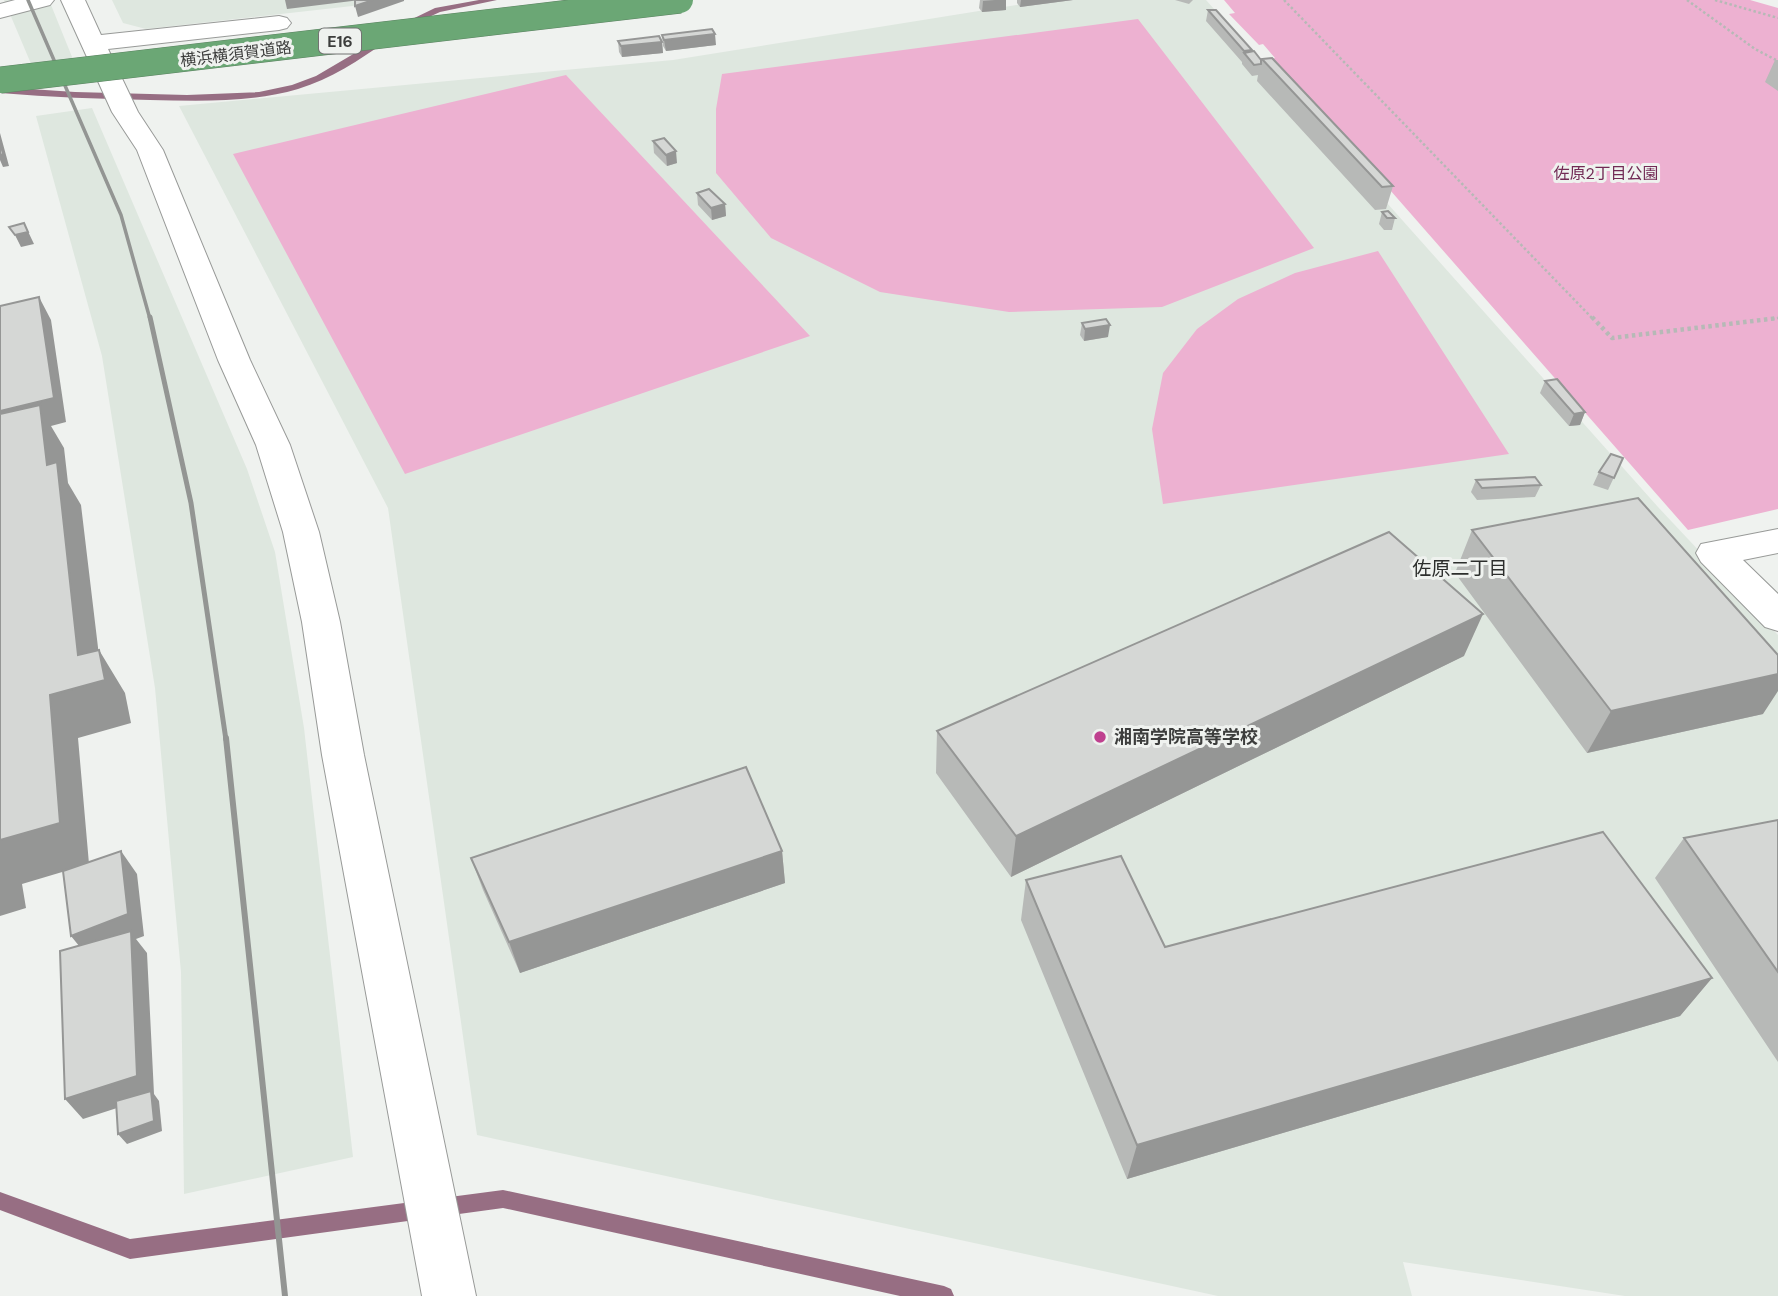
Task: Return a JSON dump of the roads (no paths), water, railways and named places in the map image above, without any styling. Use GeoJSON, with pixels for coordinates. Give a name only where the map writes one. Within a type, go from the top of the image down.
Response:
{"type":"FeatureCollection","features":[{"type":"Feature","properties":{"kind":"highway","name":"横浜横須賀道路"},"geometry":{"type":"LineString","coordinates":[[0,70],[605,0]]}},
{"type":"Feature","properties":{"kind":"highway","name":"横浜横須賀道路"},"geometry":{"type":"LineString","coordinates":[[0,80],[680,0]]}},
{"type":"Feature","properties":{"kind":"street"},"geometry":{"type":"LineString","coordinates":[[0,11],[42,0]]}},
{"type":"Feature","properties":{"kind":"street"},"geometry":{"type":"LineString","coordinates":[[73,0],[118,96],[150,150],[234,360],[272,444],[301,532],[321,622],[343,755],[449,1296]]}},
{"type":"Feature","properties":{"kind":"street"},"geometry":{"type":"LineString","coordinates":[[93,43],[279,23]]}},
{"type":"Feature","properties":{"kind":"street"},"geometry":{"type":"LineString","coordinates":[[1778,541],[1714,553],[1778,617]]}},
{"type":"Feature","properties":{"kind":"waterway"},"geometry":{"type":"LineString","coordinates":[[404,25],[438,10],[493,0]]}},
{"type":"Feature","properties":{"kind":"waterway"},"geometry":{"type":"LineString","coordinates":[[0,90],[187,98],[259,95],[295,87],[331,73],[384,39]]}},
{"type":"Feature","properties":{"kind":"waterway"},"geometry":{"type":"LineString","coordinates":[[0,1201],[130,1249],[503,1199],[944,1296]]}},
{"type":"Feature","properties":{"kind":"railway"},"geometry":{"type":"LineString","coordinates":[[28,0],[121,215],[150,319]]}},
{"type":"Feature","properties":{"kind":"railway"},"geometry":{"type":"LineString","coordinates":[[150,317],[191,503],[226,740]]}},
{"type":"Feature","properties":{"kind":"railway"},"geometry":{"type":"LineString","coordinates":[[226,738],[285,1296]]}},
{"type":"Feature","properties":{"kind":"place","name":"湘南学院高等学校"},"geometry":{"type":"Point","coordinates":[1100,737]}},
{"type":"Feature","properties":{"kind":"district","name":"佐原二丁目"},"geometry":{"type":"Point","coordinates":[1460,568]}},
{"type":"Feature","properties":{"kind":"park label","name":"佐原2丁目公園"},"geometry":{"type":"Point","coordinates":[1606,173]}}]}
